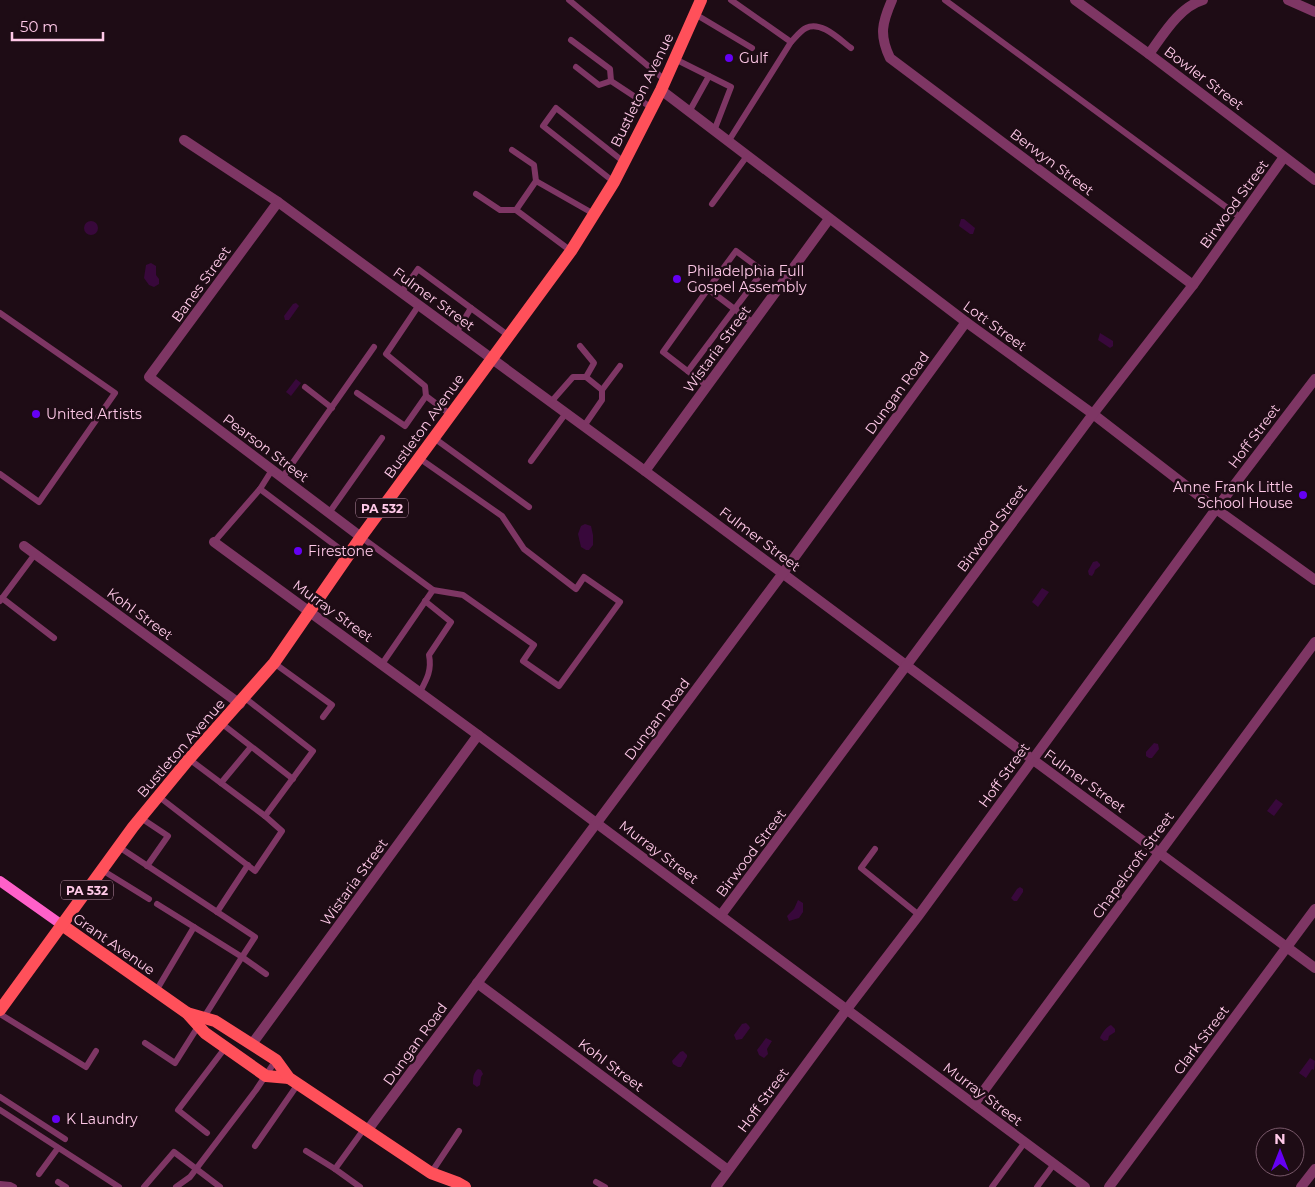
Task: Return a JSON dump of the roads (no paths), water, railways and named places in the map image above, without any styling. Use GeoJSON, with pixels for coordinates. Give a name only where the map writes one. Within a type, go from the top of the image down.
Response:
{"type":"FeatureCollection","features":[{"type":"Feature","properties":{"kind":"main road","name":"Bustleton Avenue"},"geometry":{"type":"LineString","coordinates":[[0,1010],[140,818],[189,759],[274,663],[348,555],[570,251],[614,182],[652,108],[702,0]]}},
{"type":"Feature","properties":{"kind":"main road","name":"Grant Avenue"},"geometry":{"type":"LineString","coordinates":[[1,883],[188,1013],[201,1021],[215,1021],[276,1060],[293,1081],[431,1173],[465,1187]]}},
{"type":"Feature","properties":{"kind":"main road","name":"Grant Avenue"},"geometry":{"type":"LineString","coordinates":[[201,1021],[206,1033],[266,1076],[293,1081]]}},
{"type":"Feature","properties":{"kind":"main road","name":"Grant Avenue"},"geometry":{"type":"LineString","coordinates":[[431,1173],[439,1187]]}},
{"type":"Feature","properties":{"kind":"street","name":"Berwyn Street"},"geometry":{"type":"LineString","coordinates":[[892,0],[885,16],[882,35],[884,47],[890,58],[1193,285]]}},
{"type":"Feature","properties":{"kind":"street","name":"Bowler Street"},"geometry":{"type":"LineString","coordinates":[[1076,0],[1315,180]]}},
{"type":"Feature","properties":{"kind":"street"},"geometry":{"type":"LineString","coordinates":[[1149,54],[1178,16],[1198,1],[1203,0]]}},
{"type":"Feature","properties":{"kind":"street"},"geometry":{"type":"LineString","coordinates":[[1288,0],[1315,12]]}},
{"type":"Feature","properties":{"kind":"street","name":"Lott Street"},"geometry":{"type":"LineString","coordinates":[[663,85],[689,112],[829,220],[1093,414],[1216,509],[1315,580]]}},
{"type":"Feature","properties":{"kind":"street","name":"Fulmer Street"},"geometry":{"type":"LineString","coordinates":[[184,140],[278,202],[646,471],[1315,968]]}},
{"type":"Feature","properties":{"kind":"street","name":"Birwood Street"},"geometry":{"type":"LineString","coordinates":[[722,915],[1093,414],[1193,285],[1284,157]]}},
{"type":"Feature","properties":{"kind":"street","name":"Banes Street"},"geometry":{"type":"LineString","coordinates":[[154,381],[149,377],[278,202]]}},
{"type":"Feature","properties":{"kind":"street","name":"Wistaria Street"},"geometry":{"type":"LineString","coordinates":[[646,471],[829,220]]}},
{"type":"Feature","properties":{"kind":"street","name":"Dungan Road"},"geometry":{"type":"LineString","coordinates":[[366,1130],[784,573],[966,322]]}},
{"type":"Feature","properties":{"kind":"street","name":"Hoff Street"},"geometry":{"type":"LineString","coordinates":[[716,1187],[919,916],[1216,509],[1315,379]]}},
{"type":"Feature","properties":{"kind":"street","name":"Pearson Street"},"geometry":{"type":"LineString","coordinates":[[154,381],[361,537]]}},
{"type":"Feature","properties":{"kind":"street","name":"Murray Street"},"geometry":{"type":"LineString","coordinates":[[214,542],[722,915],[1085,1187]]}},
{"type":"Feature","properties":{"kind":"street","name":"Kohl Street"},"geometry":{"type":"LineString","coordinates":[[24,546],[242,701]]}},
{"type":"Feature","properties":{"kind":"street","name":"Chapelcroft Street"},"geometry":{"type":"LineString","coordinates":[[974,1104],[1315,642]]}},
{"type":"Feature","properties":{"kind":"street","name":"Wistaria Street"},"geometry":{"type":"LineString","coordinates":[[252,1044],[478,735]]}},
{"type":"Feature","properties":{"kind":"street","name":"Clark Street"},"geometry":{"type":"LineString","coordinates":[[1108,1187],[1315,909]]}},
{"type":"Feature","properties":{"kind":"street","name":"Kohl Street"},"geometry":{"type":"LineString","coordinates":[[477,983],[728,1170]]}},
{"type":"Feature","properties":{"kind":"street"},"geometry":{"type":"LineString","coordinates":[[1301,1187],[1315,1168]]}},
{"type":"Feature","properties":{"kind":"lane"},"geometry":{"type":"LineString","coordinates":[[569,0],[663,85]]}},
{"type":"Feature","properties":{"kind":"lane"},"geometry":{"type":"LineString","coordinates":[[731,0],[791,42]]}},
{"type":"Feature","properties":{"kind":"lane"},"geometry":{"type":"LineString","coordinates":[[945,0],[1241,218]]}},
{"type":"Feature","properties":{"kind":"lane"},"geometry":{"type":"LineString","coordinates":[[695,14],[752,48]]}},
{"type":"Feature","properties":{"kind":"lane"},"geometry":{"type":"LineString","coordinates":[[728,142],[791,42],[805,28],[814,26],[825,29],[852,48]]}},
{"type":"Feature","properties":{"kind":"lane"},"geometry":{"type":"LineString","coordinates":[[572,40],[610,69],[611,82]]}},
{"type":"Feature","properties":{"kind":"lane"},"geometry":{"type":"LineString","coordinates":[[675,59],[731,86],[714,131]]}},
{"type":"Feature","properties":{"kind":"lane"},"geometry":{"type":"LineString","coordinates":[[576,67],[599,84],[611,82],[652,108]]}},
{"type":"Feature","properties":{"kind":"lane"},"geometry":{"type":"LineString","coordinates":[[689,112],[709,76]]}},
{"type":"Feature","properties":{"kind":"lane"},"geometry":{"type":"LineString","coordinates":[[614,182],[543,126],[556,108],[624,162]]}},
{"type":"Feature","properties":{"kind":"lane"},"geometry":{"type":"LineString","coordinates":[[512,150],[534,165],[536,181],[516,210]]}},
{"type":"Feature","properties":{"kind":"lane"},"geometry":{"type":"LineString","coordinates":[[712,204],[747,156]]}},
{"type":"Feature","properties":{"kind":"lane"},"geometry":{"type":"LineString","coordinates":[[536,181],[594,214]]}},
{"type":"Feature","properties":{"kind":"lane"},"geometry":{"type":"LineString","coordinates":[[476,194],[500,210],[516,210],[570,251]]}},
{"type":"Feature","properties":{"kind":"lane"},"geometry":{"type":"LineString","coordinates":[[688,371],[764,271],[736,251],[663,352],[707,386]]}},
{"type":"Feature","properties":{"kind":"lane"},"geometry":{"type":"LineString","coordinates":[[402,293],[418,269],[509,336]]}},
{"type":"Feature","properties":{"kind":"lane"},"geometry":{"type":"LineString","coordinates":[[708,289],[753,323]]}},
{"type":"Feature","properties":{"kind":"lane"},"geometry":{"type":"LineString","coordinates":[[357,393],[405,426],[426,396],[425,386],[386,354],[419,305]]}},
{"type":"Feature","properties":{"kind":"lane"},"geometry":{"type":"LineString","coordinates":[[456,333],[471,308]]}},
{"type":"Feature","properties":{"kind":"lane"},"geometry":{"type":"LineString","coordinates":[[0,313],[115,393],[39,502],[0,474]]}},
{"type":"Feature","properties":{"kind":"lane"},"geometry":{"type":"LineString","coordinates":[[580,346],[594,363],[586,377]]}},
{"type":"Feature","properties":{"kind":"lane"},"geometry":{"type":"LineString","coordinates":[[282,478],[374,347]]}},
{"type":"Feature","properties":{"kind":"lane"},"geometry":{"type":"LineString","coordinates":[[584,426],[602,400],[602,390],[620,366]]}},
{"type":"Feature","properties":{"kind":"lane"},"geometry":{"type":"LineString","coordinates":[[551,402],[573,377],[586,377],[602,390]]}},
{"type":"Feature","properties":{"kind":"lane"},"geometry":{"type":"LineString","coordinates":[[305,387],[332,408]]}},
{"type":"Feature","properties":{"kind":"lane"},"geometry":{"type":"LineString","coordinates":[[426,396],[450,415]]}},
{"type":"Feature","properties":{"kind":"lane"},"geometry":{"type":"LineString","coordinates":[[531,461],[566,413]]}},
{"type":"Feature","properties":{"kind":"lane"},"geometry":{"type":"LineString","coordinates":[[329,513],[382,438]]}},
{"type":"Feature","properties":{"kind":"lane"},"geometry":{"type":"LineString","coordinates":[[434,438],[529,507]]}},
{"type":"Feature","properties":{"kind":"lane"},"geometry":{"type":"LineString","coordinates":[[361,537],[433,590],[463,595],[534,645],[523,661],[560,686],[620,602],[584,577],[576,589],[524,549],[502,516],[418,458]]}},
{"type":"Feature","properties":{"kind":"lane"},"geometry":{"type":"LineString","coordinates":[[214,542],[260,489],[272,470]]}},
{"type":"Feature","properties":{"kind":"lane"},"geometry":{"type":"LineString","coordinates":[[260,489],[348,555]]}},
{"type":"Feature","properties":{"kind":"lane"},"geometry":{"type":"LineString","coordinates":[[35,554],[1,600],[54,638]]}},
{"type":"Feature","properties":{"kind":"lane"},"geometry":{"type":"LineString","coordinates":[[382,664],[433,590]]}},
{"type":"Feature","properties":{"kind":"lane"},"geometry":{"type":"LineString","coordinates":[[420,692],[430,675],[429,654],[451,622],[425,602]]}},
{"type":"Feature","properties":{"kind":"lane"},"geometry":{"type":"LineString","coordinates":[[274,663],[332,705],[323,717]]}},
{"type":"Feature","properties":{"kind":"lane"},"geometry":{"type":"LineString","coordinates":[[242,701],[313,751],[265,816]]}},
{"type":"Feature","properties":{"kind":"lane"},"geometry":{"type":"LineString","coordinates":[[221,723],[292,779]]}},
{"type":"Feature","properties":{"kind":"lane"},"geometry":{"type":"LineString","coordinates":[[221,783],[252,747]]}},
{"type":"Feature","properties":{"kind":"lane"},"geometry":{"type":"LineString","coordinates":[[158,796],[255,871],[282,831],[189,759]]}},
{"type":"Feature","properties":{"kind":"lane"},"geometry":{"type":"LineString","coordinates":[[140,818],[168,836],[147,866]]}},
{"type":"Feature","properties":{"kind":"lane"},"geometry":{"type":"LineString","coordinates":[[118,847],[255,937],[174,1063],[145,1044]]}},
{"type":"Feature","properties":{"kind":"lane"},"geometry":{"type":"LineString","coordinates":[[875,849],[860,868],[919,916]]}},
{"type":"Feature","properties":{"kind":"lane"},"geometry":{"type":"LineString","coordinates":[[218,912],[248,866]]}},
{"type":"Feature","properties":{"kind":"lane"},"geometry":{"type":"LineString","coordinates":[[102,870],[149,899]]}},
{"type":"Feature","properties":{"kind":"lane"},"geometry":{"type":"LineString","coordinates":[[157,904],[266,974]]}},
{"type":"Feature","properties":{"kind":"lane"},"geometry":{"type":"LineString","coordinates":[[156,992],[194,927]]}},
{"type":"Feature","properties":{"kind":"lane"},"geometry":{"type":"LineString","coordinates":[[0,1014],[86,1067],[96,1051]]}},
{"type":"Feature","properties":{"kind":"lane"},"geometry":{"type":"LineString","coordinates":[[207,1132],[178,1110],[225,1048]]}},
{"type":"Feature","properties":{"kind":"lane"},"geometry":{"type":"LineString","coordinates":[[176,1187],[190,1177],[276,1060]]}},
{"type":"Feature","properties":{"kind":"lane"},"geometry":{"type":"LineString","coordinates":[[255,1146],[293,1081]]}},
{"type":"Feature","properties":{"kind":"lane"},"geometry":{"type":"LineString","coordinates":[[0,1097],[65,1139]]}},
{"type":"Feature","properties":{"kind":"lane"},"geometry":{"type":"LineString","coordinates":[[0,1110],[119,1187]]}},
{"type":"Feature","properties":{"kind":"lane"},"geometry":{"type":"LineString","coordinates":[[335,1170],[366,1130]]}},
{"type":"Feature","properties":{"kind":"lane"},"geometry":{"type":"LineString","coordinates":[[431,1173],[459,1132]]}},
{"type":"Feature","properties":{"kind":"lane"},"geometry":{"type":"LineString","coordinates":[[992,1187],[1025,1142]]}},
{"type":"Feature","properties":{"kind":"lane"},"geometry":{"type":"LineString","coordinates":[[39,1174],[58,1148]]}},
{"type":"Feature","properties":{"kind":"lane"},"geometry":{"type":"LineString","coordinates":[[306,1151],[360,1187]]}},
{"type":"Feature","properties":{"kind":"lane"},"geometry":{"type":"LineString","coordinates":[[144,1187],[174,1152],[220,1187]]}},
{"type":"Feature","properties":{"kind":"lane"},"geometry":{"type":"LineString","coordinates":[[1037,1187],[1054,1164]]}},
{"type":"Feature","properties":{"kind":"lane"},"geometry":{"type":"LineString","coordinates":[[58,1182],[66,1187]]}},
{"type":"Feature","properties":{"kind":"lane"},"geometry":{"type":"LineString","coordinates":[[596,1182],[605,1187]]}},
{"type":"Feature","properties":{"kind":"lane"},"geometry":{"type":"LineString","coordinates":[[0,1184],[14,1187]]}},
{"type":"Feature","properties":{"kind":"place","name":"Gulf"},"geometry":{"type":"Point","coordinates":[729,58]}},
{"type":"Feature","properties":{"kind":"place","name":"Philadelphia Full Gospel Assembly"},"geometry":{"type":"Point","coordinates":[677,279]}},
{"type":"Feature","properties":{"kind":"place","name":"United Artists"},"geometry":{"type":"Point","coordinates":[36,414]}},
{"type":"Feature","properties":{"kind":"place","name":"Anne Frank Little School House"},"geometry":{"type":"Point","coordinates":[1303,495]}},
{"type":"Feature","properties":{"kind":"place","name":"Firestone"},"geometry":{"type":"Point","coordinates":[298,551]}},
{"type":"Feature","properties":{"kind":"place","name":"K Laundry"},"geometry":{"type":"Point","coordinates":[56,1119]}}]}
